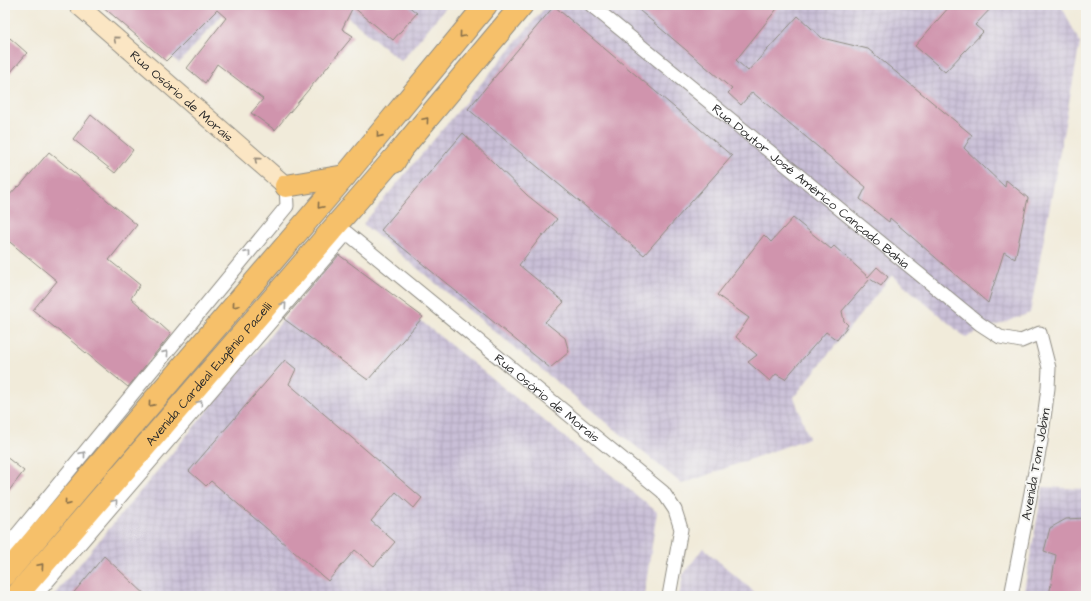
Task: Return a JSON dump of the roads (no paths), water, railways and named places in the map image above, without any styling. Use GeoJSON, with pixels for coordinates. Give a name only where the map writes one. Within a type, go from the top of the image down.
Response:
{"type":"FeatureCollection","features":[{"type":"Feature","properties":{"kind":"highway","name":"Avenida Cardeal Eugênio Pacelli"},"geometry":{"type":"LineString","coordinates":[[5,575],[345,176],[486,5]]}},
{"type":"Feature","properties":{"kind":"highway"},"geometry":{"type":"LineString","coordinates":[[347,233],[376,193],[401,150],[522,5]]}},
{"type":"Feature","properties":{"kind":"highway","name":"Avenida Cardeal Eugênio Pacelli"},"geometry":{"type":"LineString","coordinates":[[16,596],[401,150]]}},
{"type":"Feature","properties":{"kind":"highway"},"geometry":{"type":"LineString","coordinates":[[286,186],[345,176]]}},
{"type":"Feature","properties":{"kind":"street","name":"Rua Osório de Morais"},"geometry":{"type":"LineString","coordinates":[[78,5],[286,186]]}},
{"type":"Feature","properties":{"kind":"street","name":"Rua Doutor José Américo Cançado Bahia"},"geometry":{"type":"LineString","coordinates":[[591,5],[980,324],[1000,337],[1021,341],[1040,332]]}},
{"type":"Feature","properties":{"kind":"street"},"geometry":{"type":"LineString","coordinates":[[5,549],[287,206],[286,186]]}},
{"type":"Feature","properties":{"kind":"street","name":"Rua Osório de Morais"},"geometry":{"type":"LineString","coordinates":[[347,233],[663,492],[675,510],[681,529],[669,596]]}},
{"type":"Feature","properties":{"kind":"street","name":"Avenida Cardeal Eugênio Pacelli"},"geometry":{"type":"LineString","coordinates":[[35,596],[347,233]]}},
{"type":"Feature","properties":{"kind":"street","name":"Avenida Tom Jobim"},"geometry":{"type":"LineString","coordinates":[[1011,596],[1042,441],[1048,388],[1049,368],[1040,332]]}}]}
